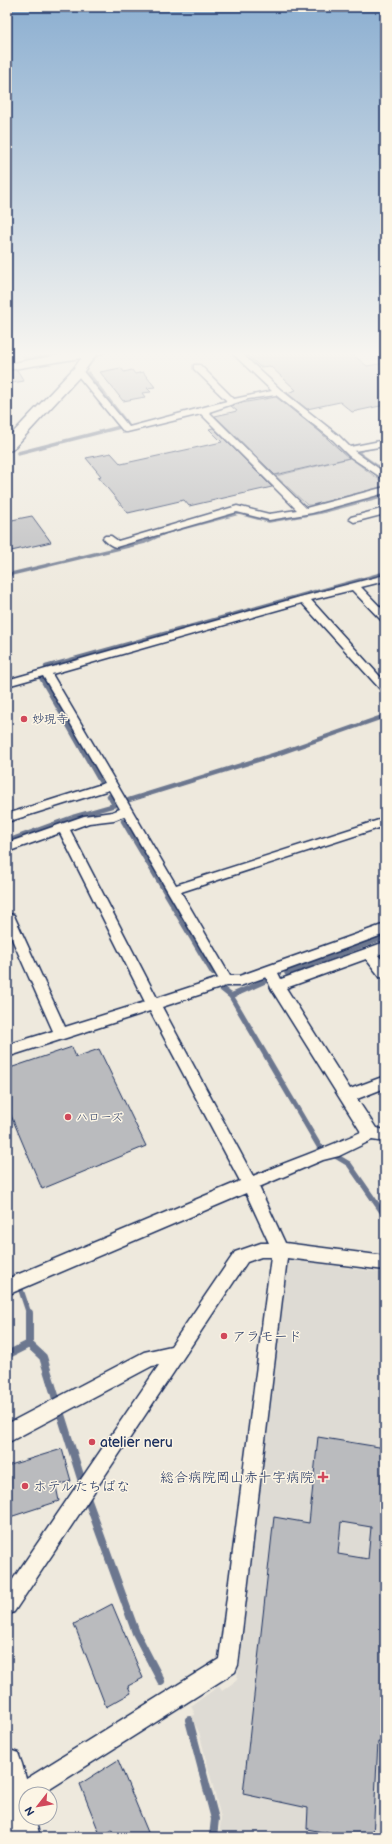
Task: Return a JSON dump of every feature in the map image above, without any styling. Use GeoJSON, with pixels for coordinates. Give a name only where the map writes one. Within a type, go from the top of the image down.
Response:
{"type":"FeatureCollection","features":[{"type":"Feature","properties":{"kind":"main road"},"geometry":{"type":"LineString","coordinates":[[7,447],[15,438]]}},
{"type":"Feature","properties":{"kind":"street"},"geometry":{"type":"LineString","coordinates":[[230,438],[304,511]]}},
{"type":"Feature","properties":{"kind":"street"},"geometry":{"type":"LineString","coordinates":[[335,438],[348,450],[384,474]]}},
{"type":"Feature","properties":{"kind":"street"},"geometry":{"type":"LineString","coordinates":[[348,450],[385,442]]}},
{"type":"Feature","properties":{"kind":"street"},"geometry":{"type":"LineString","coordinates":[[108,538],[116,544],[138,539],[171,527],[238,509],[269,517],[304,511],[385,490]]}},
{"type":"Feature","properties":{"kind":"street"},"geometry":{"type":"LineString","coordinates":[[354,519],[385,511]]}},
{"type":"Feature","properties":{"kind":"street"},"geometry":{"type":"LineString","coordinates":[[7,683],[304,599],[385,578]]}},
{"type":"Feature","properties":{"kind":"street"},"geometry":{"type":"LineString","coordinates":[[354,586],[385,618]]}},
{"type":"Feature","properties":{"kind":"street"},"geometry":{"type":"LineString","coordinates":[[304,599],[385,688]]}},
{"type":"Feature","properties":{"kind":"street"},"geometry":{"type":"LineString","coordinates":[[46,672],[226,981]]}},
{"type":"Feature","properties":{"kind":"street"},"geometry":{"type":"LineString","coordinates":[[7,818],[112,785]]}},
{"type":"Feature","properties":{"kind":"street"},"geometry":{"type":"LineString","coordinates":[[7,848],[88,819],[114,816],[127,810]]}},
{"type":"Feature","properties":{"kind":"street"},"geometry":{"type":"LineString","coordinates":[[174,890],[385,822]]}},
{"type":"Feature","properties":{"kind":"street"},"geometry":{"type":"LineString","coordinates":[[15,1800],[228,1665],[280,1250],[250,1185],[153,1004],[63,827]]}},
{"type":"Feature","properties":{"kind":"street"},"geometry":{"type":"LineString","coordinates":[[9,918],[61,1034]]}},
{"type":"Feature","properties":{"kind":"street"},"geometry":{"type":"LineString","coordinates":[[7,1052],[226,981],[240,981],[385,929]]}},
{"type":"Feature","properties":{"kind":"street"},"geometry":{"type":"LineString","coordinates":[[277,986],[385,947]]}},
{"type":"Feature","properties":{"kind":"street"},"geometry":{"type":"LineString","coordinates":[[370,953],[385,973]]}},
{"type":"Feature","properties":{"kind":"street"},"geometry":{"type":"LineString","coordinates":[[7,1287],[327,1153],[378,1135],[348,1096],[277,986],[270,970]]}},
{"type":"Feature","properties":{"kind":"street"},"geometry":{"type":"LineString","coordinates":[[348,1096],[385,1082]]}},
{"type":"Feature","properties":{"kind":"street"},"geometry":{"type":"LineString","coordinates":[[7,1605],[241,1257],[261,1250],[280,1250],[385,1263]]}},
{"type":"Feature","properties":{"kind":"street"},"geometry":{"type":"LineString","coordinates":[[7,1434],[150,1358],[177,1353]]}},
{"type":"Feature","properties":{"kind":"street"},"geometry":{"type":"LineString","coordinates":[[7,1764],[24,1837]]}},
{"type":"Feature","properties":{"kind":"shaded area"},"geometry":{"type":"Polygon","coordinates":[[[350,458],[385,484],[385,486],[307,505],[276,476],[350,458]]]}},
{"type":"Feature","properties":{"kind":"shaded area","name":"総合病院岡山赤十字病院"},"geometry":{"type":"Polygon","coordinates":[[[286,1259],[385,1273],[385,1837],[219,1837],[221,1818],[199,1732],[191,1717],[195,1714],[191,1706],[219,1686],[222,1691],[237,1680],[286,1259]]]}},
{"type":"Feature","properties":{"kind":"building"},"geometry":{"type":"Polygon","coordinates":[[[218,438],[223,438],[272,487],[189,506],[184,500],[128,513],[98,477],[101,476],[86,458],[111,453],[121,464],[222,442],[218,438]]]}},
{"type":"Feature","properties":{"kind":"building"},"geometry":{"type":"Polygon","coordinates":[[[237,438],[327,438],[349,458],[275,475],[237,438]]]}},
{"type":"Feature","properties":{"kind":"building"},"geometry":{"type":"Polygon","coordinates":[[[32,516],[51,542],[7,552],[7,521],[32,516]]]}},
{"type":"Feature","properties":{"kind":"building"},"geometry":{"type":"Polygon","coordinates":[[[72,1047],[76,1057],[99,1049],[146,1146],[42,1189],[7,1106],[7,1069],[72,1047]]]}},
{"type":"Feature","properties":{"kind":"building"},"geometry":{"type":"Polygon","coordinates":[[[318,1437],[385,1448],[385,1743],[378,1742],[373,1837],[348,1837],[307,1829],[308,1808],[243,1794],[274,1517],[309,1523],[318,1437]],[[341,1522],[338,1554],[368,1559],[371,1527],[341,1522]]]}},
{"type":"Feature","properties":{"kind":"building"},"geometry":{"type":"Polygon","coordinates":[[[62,1449],[71,1481],[56,1486],[59,1501],[7,1518],[7,1466],[62,1449]]]}},
{"type":"Feature","properties":{"kind":"building"},"geometry":{"type":"Polygon","coordinates":[[[112,1604],[143,1678],[128,1686],[131,1693],[106,1707],[74,1624],[112,1604]]]}},
{"type":"Feature","properties":{"kind":"building"},"geometry":{"type":"Polygon","coordinates":[[[118,1760],[150,1837],[115,1837],[112,1830],[101,1837],[80,1784],[118,1760]]]}},
{"type":"Feature","properties":{"kind":"waterway"},"geometry":{"type":"LineString","coordinates":[[18,453],[77,438]]}},
{"type":"Feature","properties":{"kind":"waterway"},"geometry":{"type":"LineString","coordinates":[[385,445],[361,450],[358,453],[385,472]]}},
{"type":"Feature","properties":{"kind":"waterway"},"geometry":{"type":"LineString","coordinates":[[7,575],[145,542],[167,532],[239,513],[269,521],[321,512],[385,495]]}},
{"type":"Feature","properties":{"kind":"waterway"},"geometry":{"type":"LineString","coordinates":[[312,593],[385,573]]}},
{"type":"Feature","properties":{"kind":"waterway"},"geometry":{"type":"LineString","coordinates":[[46,667],[315,592]]}},
{"type":"Feature","properties":{"kind":"waterway"},"geometry":{"type":"LineString","coordinates":[[40,676],[100,781]]}},
{"type":"Feature","properties":{"kind":"waterway"},"geometry":{"type":"LineString","coordinates":[[129,800],[280,753],[385,716]]}},
{"type":"Feature","properties":{"kind":"waterway"},"geometry":{"type":"LineString","coordinates":[[109,796],[114,805]]}},
{"type":"Feature","properties":{"kind":"waterway"},"geometry":{"type":"LineString","coordinates":[[7,841],[73,817],[115,805]]}},
{"type":"Feature","properties":{"kind":"waterway"},"geometry":{"type":"LineString","coordinates":[[123,821],[174,907]]}},
{"type":"Feature","properties":{"kind":"waterway"},"geometry":{"type":"LineString","coordinates":[[173,906],[213,973]]}},
{"type":"Feature","properties":{"kind":"waterway"},"geometry":{"type":"LineString","coordinates":[[287,973],[385,937]]}},
{"type":"Feature","properties":{"kind":"waterway"},"geometry":{"type":"LineString","coordinates":[[231,996],[267,980]]}},
{"type":"Feature","properties":{"kind":"waterway"},"geometry":{"type":"LineString","coordinates":[[221,988],[231,996]]}},
{"type":"Feature","properties":{"kind":"waterway"},"geometry":{"type":"LineString","coordinates":[[231,996],[319,1146],[349,1164],[385,1216]]}},
{"type":"Feature","properties":{"kind":"waterway"},"geometry":{"type":"LineString","coordinates":[[21,1290],[29,1314]]}},
{"type":"Feature","properties":{"kind":"waterway"},"geometry":{"type":"LineString","coordinates":[[29,1314],[29,1344]]}},
{"type":"Feature","properties":{"kind":"waterway"},"geometry":{"type":"LineString","coordinates":[[7,1355],[29,1344]]}},
{"type":"Feature","properties":{"kind":"waterway"},"geometry":{"type":"LineString","coordinates":[[29,1344],[43,1357],[83,1485]]}},
{"type":"Feature","properties":{"kind":"waterway"},"geometry":{"type":"LineString","coordinates":[[86,1495],[136,1633],[161,1681]]}},
{"type":"Feature","properties":{"kind":"waterway"},"geometry":{"type":"LineString","coordinates":[[189,1720],[215,1819],[213,1837]]}},
{"type":"Feature","properties":{"kind":"place","name":"妙現寺"},"geometry":{"type":"Point","coordinates":[24,719]}},
{"type":"Feature","properties":{"kind":"place","name":"ハローズ"},"geometry":{"type":"Point","coordinates":[68,1117]}},
{"type":"Feature","properties":{"kind":"place","name":"アラモード"},"geometry":{"type":"Point","coordinates":[224,1336]}},
{"type":"Feature","properties":{"kind":"place","name":"atelier neru"},"geometry":{"type":"Point","coordinates":[92,1442]}},
{"type":"Feature","properties":{"kind":"place","name":"総合病院岡山赤十字病院"},"geometry":{"type":"Point","coordinates":[323,1477]}},
{"type":"Feature","properties":{"kind":"place","name":"ホテルたちばな"},"geometry":{"type":"Point","coordinates":[25,1486]}}]}
